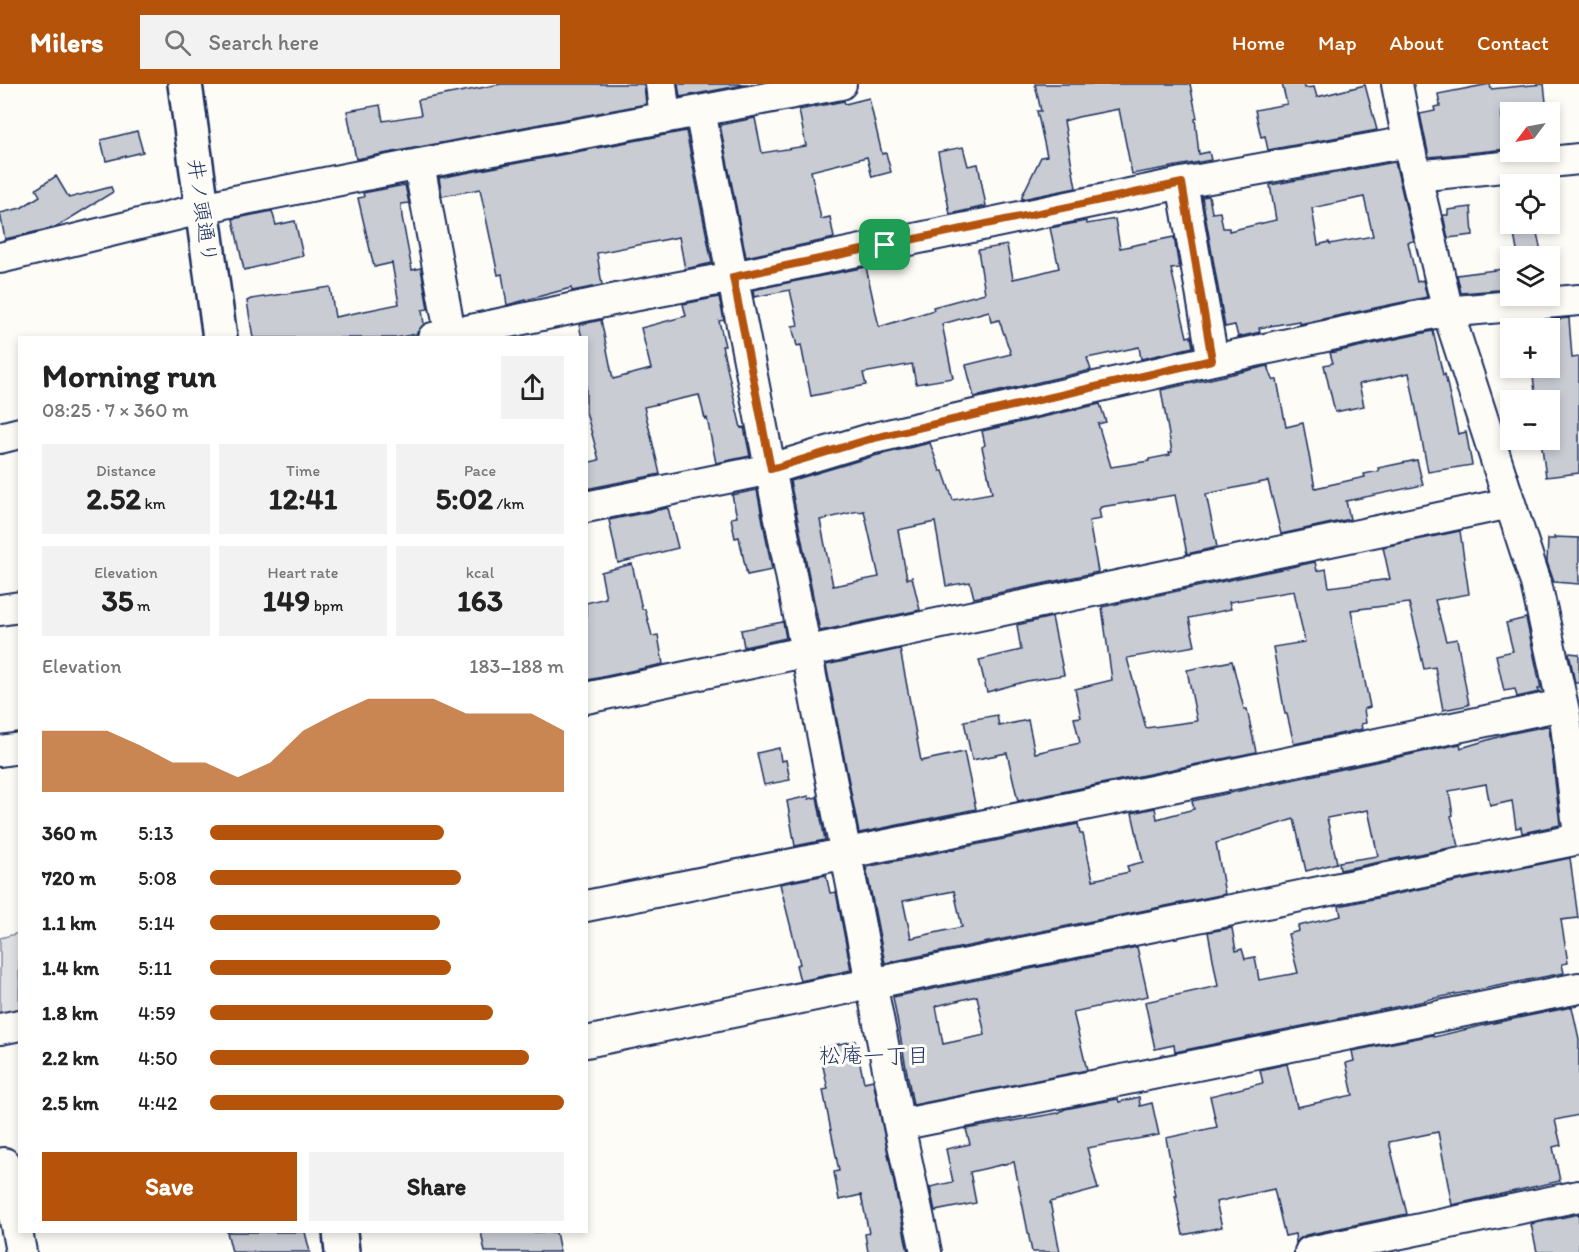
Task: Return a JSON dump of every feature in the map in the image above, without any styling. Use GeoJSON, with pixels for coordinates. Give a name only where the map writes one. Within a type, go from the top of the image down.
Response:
{"type":"FeatureCollection","features":[{"type":"Feature","properties":{"kind":"main road","name":"井ノ頭通り"},"geometry":{"type":"LineString","coordinates":[[185,84],[220,336]]}},
{"type":"Feature","properties":{"kind":"main road"},"geometry":{"type":"LineString","coordinates":[[339,1233],[342,1252]]}},
{"type":"Feature","properties":{"kind":"street"},"geometry":{"type":"LineString","coordinates":[[661,84],[665,118]]}},
{"type":"Feature","properties":{"kind":"street"},"geometry":{"type":"LineString","coordinates":[[0,258],[203,209],[419,164],[841,84]]}},
{"type":"Feature","properties":{"kind":"street"},"geometry":{"type":"LineString","coordinates":[[588,1042],[1579,838],[1569,713],[1536,583],[1448,312],[1408,142],[1397,84]]}},
{"type":"Feature","properties":{"kind":"street"},"geometry":{"type":"LineString","coordinates":[[700,111],[899,1125],[926,1252]]}},
{"type":"Feature","properties":{"kind":"street"},"geometry":{"type":"LineString","coordinates":[[419,164],[445,336],[1182,183],[1408,142]]}},
{"type":"Feature","properties":{"kind":"street"},"geometry":{"type":"LineString","coordinates":[[1416,176],[1579,159]]}},
{"type":"Feature","properties":{"kind":"street"},"geometry":{"type":"LineString","coordinates":[[1182,183],[1212,360]]}},
{"type":"Feature","properties":{"kind":"street"},"geometry":{"type":"LineString","coordinates":[[588,507],[771,469],[870,439],[1212,360],[1434,313],[1579,300]]}},
{"type":"Feature","properties":{"kind":"street"},"geometry":{"type":"LineString","coordinates":[[0,438],[18,434]]}},
{"type":"Feature","properties":{"kind":"street"},"geometry":{"type":"LineString","coordinates":[[588,698],[1510,503]]}},
{"type":"Feature","properties":{"kind":"street"},"geometry":{"type":"LineString","coordinates":[[0,610],[18,607]]}},
{"type":"Feature","properties":{"kind":"street"},"geometry":{"type":"LineString","coordinates":[[588,906],[1131,796],[1569,713]]}},
{"type":"Feature","properties":{"kind":"street"},"geometry":{"type":"LineString","coordinates":[[0,751],[18,748]]}},
{"type":"Feature","properties":{"kind":"street"},"geometry":{"type":"LineString","coordinates":[[899,1125],[1579,988]]}},
{"type":"Feature","properties":{"kind":"street"},"geometry":{"type":"LineString","coordinates":[[0,1029],[18,1025]]}},
{"type":"Feature","properties":{"kind":"street"},"geometry":{"type":"LineString","coordinates":[[8,1163],[18,1231]]}},
{"type":"Feature","properties":{"kind":"street"},"geometry":{"type":"LineString","coordinates":[[1310,1252],[1579,1196]]}},
{"type":"Feature","properties":{"kind":"street"},"geometry":{"type":"LineString","coordinates":[[18,1233],[21,1252]]}},
{"type":"Feature","properties":{"kind":"shaded area"},"geometry":{"type":"Polygon","coordinates":[[[18,933],[18,1018],[0,1022],[0,938],[18,933]]]}},
{"type":"Feature","properties":{"kind":"building"},"geometry":{"type":"Polygon","coordinates":[[[501,84],[644,84],[646,104],[356,159],[347,111],[380,105],[383,121],[421,115],[418,100],[501,84]]]}},
{"type":"Feature","properties":{"kind":"building"},"geometry":{"type":"Polygon","coordinates":[[[678,84],[749,84],[680,97],[678,84]]]}},
{"type":"Feature","properties":{"kind":"building"},"geometry":{"type":"Polygon","coordinates":[[[1035,84],[1190,84],[1197,118],[1195,119],[1199,154],[1209,152],[1211,160],[1132,174],[1119,109],[1078,117],[1064,121],[1076,188],[1022,199],[1041,157],[1047,156],[1037,111],[1041,111],[1035,84]]]}},
{"type":"Feature","properties":{"kind":"building"},"geometry":{"type":"Polygon","coordinates":[[[1282,84],[1304,84],[1305,88],[1314,87],[1317,97],[1365,85],[1377,130],[1268,150],[1265,136],[1261,137],[1255,110],[1287,104],[1282,84]]]}},
{"type":"Feature","properties":{"kind":"building"},"geometry":{"type":"Polygon","coordinates":[[[1490,84],[1491,89],[1544,84],[1546,102],[1500,102],[1500,150],[1429,157],[1420,114],[1435,111],[1434,107],[1440,106],[1438,94],[1490,84]]]}},
{"type":"Feature","properties":{"kind":"building"},"geometry":{"type":"Polygon","coordinates":[[[869,98],[882,154],[886,153],[891,172],[872,177],[867,157],[811,171],[821,219],[830,217],[834,238],[746,257],[720,125],[755,118],[762,153],[806,146],[799,110],[844,101],[845,104],[869,98]]]}},
{"type":"Feature","properties":{"kind":"building"},"geometry":{"type":"Polygon","coordinates":[[[137,131],[143,152],[106,161],[101,140],[137,131]]]}},
{"type":"Feature","properties":{"kind":"building"},"geometry":{"type":"Polygon","coordinates":[[[686,131],[712,263],[685,269],[679,237],[597,253],[602,285],[572,291],[571,288],[507,305],[502,274],[498,275],[480,189],[442,196],[439,178],[686,131]]]}},
{"type":"Feature","properties":{"kind":"building"},"geometry":{"type":"Polygon","coordinates":[[[963,147],[968,166],[978,164],[986,206],[950,214],[938,152],[963,147]]]}},
{"type":"Feature","properties":{"kind":"building"},"geometry":{"type":"Polygon","coordinates":[[[1395,162],[1414,241],[1408,242],[1417,282],[1423,280],[1427,297],[1299,324],[1299,321],[1259,328],[1260,332],[1238,337],[1235,325],[1225,327],[1202,197],[1209,196],[1212,213],[1220,212],[1223,228],[1229,228],[1229,231],[1276,220],[1270,185],[1395,162]],[[1364,197],[1312,208],[1318,245],[1373,236],[1364,197]]]}},
{"type":"Feature","properties":{"kind":"building"},"geometry":{"type":"Polygon","coordinates":[[[56,176],[69,198],[111,187],[113,192],[56,227],[5,239],[0,213],[21,208],[40,196],[36,189],[56,176]]]}},
{"type":"Feature","properties":{"kind":"building"},"geometry":{"type":"Polygon","coordinates":[[[405,185],[409,203],[401,204],[402,217],[412,270],[421,268],[428,309],[422,310],[424,324],[416,334],[406,336],[253,336],[247,301],[251,299],[330,287],[335,317],[399,304],[392,263],[374,267],[358,198],[364,197],[363,193],[405,185]]]}},
{"type":"Feature","properties":{"kind":"building"},"geometry":{"type":"Polygon","coordinates":[[[1471,207],[1473,235],[1448,238],[1443,215],[1448,215],[1448,210],[1471,207]]]}},
{"type":"Feature","properties":{"kind":"building"},"geometry":{"type":"Polygon","coordinates":[[[272,211],[276,225],[295,221],[303,256],[244,270],[233,219],[272,211]]]}},
{"type":"Feature","properties":{"kind":"building"},"geometry":{"type":"Polygon","coordinates":[[[1115,219],[1120,248],[1174,237],[1179,268],[1171,269],[1187,337],[1191,336],[1193,347],[1141,359],[1139,347],[1087,358],[1091,370],[974,397],[966,365],[1011,354],[999,320],[991,322],[989,311],[942,324],[953,378],[916,384],[912,364],[863,373],[866,385],[811,396],[801,345],[797,346],[792,326],[798,325],[790,290],[754,297],[753,290],[866,267],[879,327],[934,310],[933,307],[985,293],[978,250],[1007,245],[1013,279],[1036,274],[1059,268],[1050,228],[1086,221],[1087,224],[1115,219]]]}},
{"type":"Feature","properties":{"kind":"building"},"geometry":{"type":"Polygon","coordinates":[[[1514,234],[1537,234],[1540,246],[1516,246],[1514,234]]]}},
{"type":"Feature","properties":{"kind":"building"},"geometry":{"type":"Polygon","coordinates":[[[1500,269],[1500,290],[1461,293],[1457,275],[1500,269]]]}},
{"type":"Feature","properties":{"kind":"building"},"geometry":{"type":"Polygon","coordinates":[[[719,297],[724,320],[719,321],[725,346],[722,346],[741,428],[744,427],[750,456],[716,463],[707,418],[705,419],[699,395],[644,407],[660,474],[588,489],[588,463],[599,460],[588,419],[588,336],[582,336],[579,325],[601,320],[613,379],[651,369],[641,328],[686,316],[683,304],[719,297]]]}},
{"type":"Feature","properties":{"kind":"building"},"geometry":{"type":"Polygon","coordinates":[[[1569,318],[1572,358],[1579,357],[1579,473],[1546,477],[1542,450],[1560,450],[1560,390],[1535,390],[1533,378],[1560,378],[1560,319],[1569,318]]]}},
{"type":"Feature","properties":{"kind":"building"},"geometry":{"type":"Polygon","coordinates":[[[1433,331],[1458,434],[1466,432],[1472,465],[1428,472],[1409,373],[1359,384],[1364,406],[1335,412],[1324,365],[1333,363],[1330,353],[1433,331]]]}},
{"type":"Feature","properties":{"kind":"building"},"geometry":{"type":"Polygon","coordinates":[[[1268,366],[1273,380],[1277,380],[1286,427],[1303,423],[1315,488],[1365,477],[1364,474],[1379,471],[1378,468],[1417,460],[1423,485],[1346,501],[1350,519],[1281,534],[1268,481],[1206,494],[1217,547],[1187,554],[1175,495],[1101,507],[1099,510],[1101,519],[1089,521],[1098,572],[974,598],[970,582],[946,586],[935,522],[898,530],[907,579],[912,577],[920,610],[820,631],[790,481],[874,456],[930,443],[953,500],[992,493],[982,447],[985,445],[982,431],[1100,404],[1106,422],[1098,424],[1111,467],[1149,461],[1149,459],[1170,455],[1169,453],[1172,452],[1161,390],[1268,366]],[[864,511],[820,520],[833,586],[879,577],[864,511]]]}},
{"type":"Feature","properties":{"kind":"building"},"geometry":{"type":"Polygon","coordinates":[[[757,490],[772,570],[747,575],[739,537],[735,538],[731,518],[737,517],[732,495],[757,490]]]}},
{"type":"Feature","properties":{"kind":"building"},"geometry":{"type":"Polygon","coordinates":[[[668,508],[678,548],[618,563],[609,520],[668,508]]]}},
{"type":"Feature","properties":{"kind":"building"},"geometry":{"type":"Polygon","coordinates":[[[1460,531],[1469,594],[1435,600],[1446,641],[1457,639],[1469,705],[1443,710],[1435,667],[1424,669],[1409,603],[1351,610],[1370,707],[1364,709],[1366,723],[1361,724],[1362,729],[1294,744],[1287,714],[1285,714],[1273,647],[1305,642],[1294,591],[1229,602],[1231,609],[1189,618],[1195,646],[1127,658],[1146,728],[1197,721],[1187,670],[1232,661],[1244,709],[1247,709],[1256,752],[1018,801],[1007,753],[972,760],[964,721],[997,715],[999,726],[1028,720],[1035,753],[1080,743],[1074,718],[1081,717],[1075,689],[1112,680],[1102,607],[1315,562],[1317,571],[1326,569],[1329,587],[1390,579],[1383,547],[1460,531]]]}},
{"type":"Feature","properties":{"kind":"building"},"geometry":{"type":"Polygon","coordinates":[[[1554,537],[1579,538],[1579,584],[1554,582],[1547,562],[1548,539],[1555,539],[1554,537]]]}},
{"type":"Feature","properties":{"kind":"building"},"geometry":{"type":"Polygon","coordinates":[[[632,564],[642,609],[645,609],[652,636],[658,635],[663,664],[588,680],[588,602],[606,598],[601,572],[632,564]]]}},
{"type":"Feature","properties":{"kind":"building"},"geometry":{"type":"Polygon","coordinates":[[[1052,617],[1064,675],[1027,681],[987,692],[979,660],[1021,650],[1017,625],[1052,617]]]}},
{"type":"Feature","properties":{"kind":"building"},"geometry":{"type":"Polygon","coordinates":[[[1526,618],[1541,689],[1538,689],[1539,692],[1517,697],[1515,689],[1504,691],[1496,655],[1513,651],[1506,623],[1526,618]]]}},
{"type":"Feature","properties":{"kind":"building"},"geometry":{"type":"Polygon","coordinates":[[[783,622],[786,638],[744,647],[741,630],[783,622]]]}},
{"type":"Feature","properties":{"kind":"building"},"geometry":{"type":"Polygon","coordinates":[[[900,649],[921,761],[964,752],[976,809],[859,833],[826,665],[900,649]]]}},
{"type":"Feature","properties":{"kind":"building"},"geometry":{"type":"Polygon","coordinates":[[[1569,653],[1579,654],[1579,683],[1575,683],[1569,653]]]}},
{"type":"Feature","properties":{"kind":"building"},"geometry":{"type":"Polygon","coordinates":[[[1549,727],[1560,825],[1522,833],[1521,827],[1516,828],[1512,801],[1490,806],[1486,784],[1449,791],[1453,815],[1451,816],[1459,846],[1340,870],[1339,862],[1378,856],[1368,810],[1327,818],[1337,863],[1306,871],[1294,819],[1216,843],[1225,894],[885,963],[866,867],[1078,824],[1080,834],[1083,834],[1093,880],[1129,872],[1127,866],[1143,862],[1132,813],[1155,808],[1157,819],[1194,809],[1192,801],[1460,744],[1461,748],[1508,734],[1549,727]],[[954,891],[903,901],[911,938],[962,927],[954,891]]]}},
{"type":"Feature","properties":{"kind":"building"},"geometry":{"type":"Polygon","coordinates":[[[779,748],[781,761],[786,760],[790,780],[764,785],[757,753],[779,748]]]}},
{"type":"Feature","properties":{"kind":"building"},"geometry":{"type":"Polygon","coordinates":[[[809,796],[809,799],[817,797],[825,840],[795,846],[787,801],[809,796]]]}},
{"type":"Feature","properties":{"kind":"building"},"geometry":{"type":"Polygon","coordinates":[[[1570,858],[1578,918],[1561,920],[1568,963],[1562,964],[1564,973],[1175,1052],[1174,1045],[1155,1049],[1145,1002],[1218,986],[1208,932],[1232,928],[1236,951],[1242,949],[1245,959],[1255,957],[1259,980],[1298,973],[1288,934],[1299,931],[1298,926],[1341,916],[1339,906],[1570,858]]]}},
{"type":"Feature","properties":{"kind":"building"},"geometry":{"type":"Polygon","coordinates":[[[826,875],[830,893],[836,892],[851,970],[800,981],[796,965],[800,964],[780,884],[826,875]]]}},
{"type":"Feature","properties":{"kind":"building"},"geometry":{"type":"Polygon","coordinates":[[[1137,947],[1148,996],[1073,1012],[1087,1070],[913,1105],[893,997],[1137,947]],[[977,996],[936,1006],[943,1044],[985,1035],[977,996]]]}},
{"type":"Feature","properties":{"kind":"building"},"geometry":{"type":"Polygon","coordinates":[[[1572,1007],[1579,1039],[1579,1115],[1555,1120],[1561,1145],[1553,1147],[1560,1181],[1452,1205],[1438,1132],[1389,1142],[1407,1214],[1306,1235],[1296,1243],[1295,1234],[1285,1236],[1274,1189],[1216,1202],[1222,1227],[1183,1235],[1166,1138],[1217,1127],[1210,1096],[1263,1083],[1260,1070],[1287,1064],[1297,1107],[1353,1095],[1346,1063],[1354,1061],[1352,1051],[1433,1035],[1434,1037],[1572,1007]]]}},
{"type":"Feature","properties":{"kind":"building"},"geometry":{"type":"Polygon","coordinates":[[[855,1041],[864,1082],[873,1080],[908,1252],[868,1252],[865,1234],[869,1233],[861,1195],[839,1200],[834,1172],[839,1171],[823,1090],[828,1089],[819,1048],[855,1041]]]}},
{"type":"Feature","properties":{"kind":"building"},"geometry":{"type":"Polygon","coordinates":[[[1139,1097],[1140,1106],[1152,1103],[1159,1135],[1087,1148],[1098,1189],[1050,1202],[1060,1252],[1032,1252],[1014,1162],[970,1172],[976,1203],[935,1211],[930,1187],[953,1182],[946,1149],[970,1144],[966,1129],[1058,1113],[1065,1109],[1096,1103],[1118,1099],[1119,1102],[1139,1097]]]}},
{"type":"Feature","properties":{"kind":"building"},"geometry":{"type":"Polygon","coordinates":[[[1579,1214],[1579,1252],[1537,1252],[1531,1224],[1579,1214]]]}},
{"type":"Feature","properties":{"kind":"building"},"geometry":{"type":"Polygon","coordinates":[[[227,1233],[305,1233],[310,1252],[232,1252],[227,1233]]]}},
{"type":"Feature","properties":{"kind":"building"},"geometry":{"type":"Polygon","coordinates":[[[481,1233],[556,1233],[560,1252],[485,1252],[481,1233]]]}},
{"type":"Feature","properties":{"kind":"district","name":"松庵一丁目"},"geometry":{"type":"Point","coordinates":[874,1055]}},
{"type":"Feature","properties":{"kind":"route"},"geometry":{"type":"LineString","coordinates":[[1182,183],[1212,360],[870,439],[771,469],[733,277],[885,245],[1182,183]]}}]}
